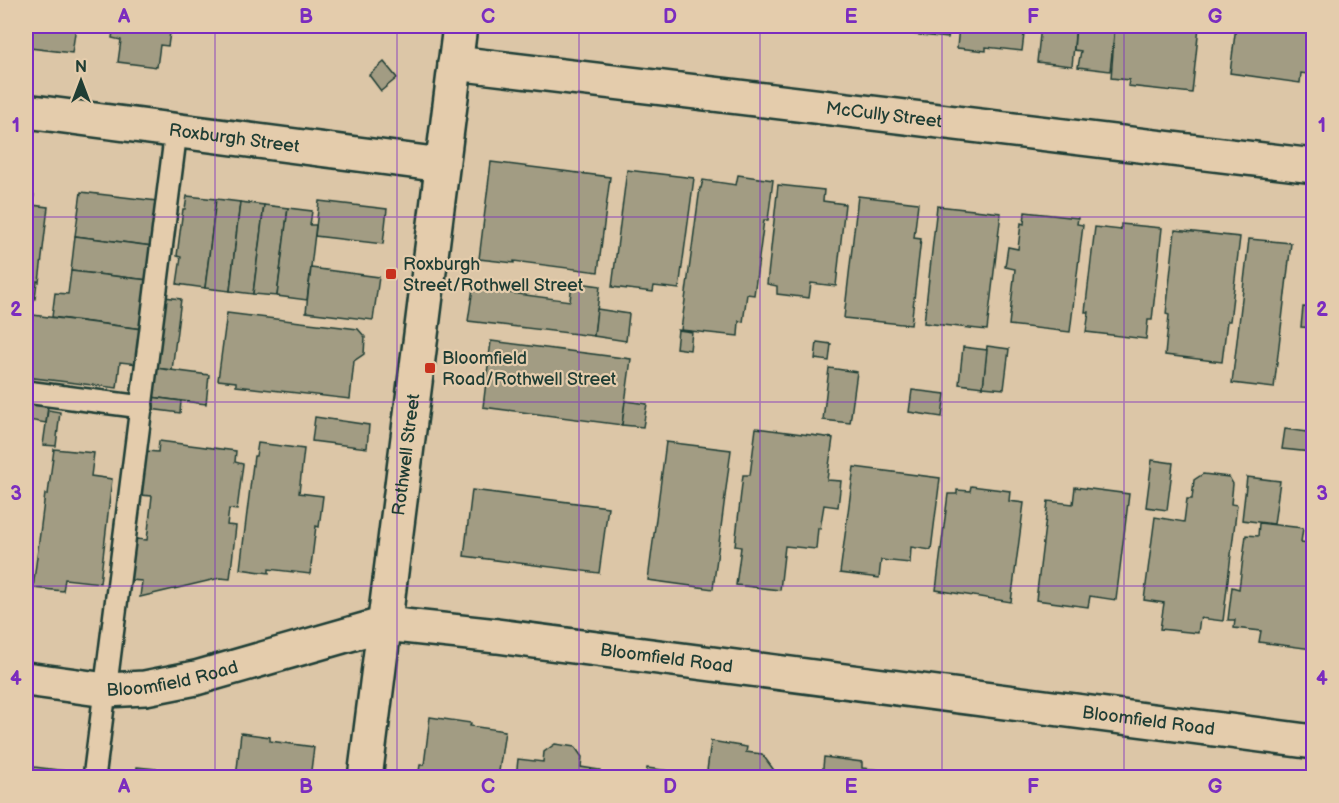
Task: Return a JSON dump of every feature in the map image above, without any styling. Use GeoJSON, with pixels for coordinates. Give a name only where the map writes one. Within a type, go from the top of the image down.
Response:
{"type":"FeatureCollection","features":[{"type":"Feature","properties":{"kind":"street","name":"Rothwell Street"},"geometry":{"type":"LineString","coordinates":[[365,777],[460,26]]}},
{"type":"Feature","properties":{"kind":"street","name":"McCully Street"},"geometry":{"type":"LineString","coordinates":[[455,63],[1314,166]]}},
{"type":"Feature","properties":{"kind":"street","name":"Roxburgh Street"},"geometry":{"type":"LineString","coordinates":[[26,111],[442,165]]}},
{"type":"Feature","properties":{"kind":"street","name":"Bloomfield Road"},"geometry":{"type":"LineString","coordinates":[[26,679],[106,690],[145,688],[196,678],[385,624],[496,636],[1314,742]]}},
{"type":"Feature","properties":{"kind":"lane"},"geometry":{"type":"LineString","coordinates":[[94,777],[176,131]]}},
{"type":"Feature","properties":{"kind":"lane"},"geometry":{"type":"LineString","coordinates":[[26,392],[142,407]]}},
{"type":"Feature","properties":{"kind":"building"},"geometry":{"type":"Polygon","coordinates":[[[33,26],[76,26],[72,53],[30,48],[33,26]]]}},
{"type":"Feature","properties":{"kind":"building"},"geometry":{"type":"Polygon","coordinates":[[[114,26],[171,26],[168,46],[160,45],[157,67],[118,62],[121,40],[112,38],[114,26]]]}},
{"type":"Feature","properties":{"kind":"building"},"geometry":{"type":"Polygon","coordinates":[[[874,26],[955,26],[955,33],[949,33],[948,38],[873,30],[874,26]]]}},
{"type":"Feature","properties":{"kind":"building"},"geometry":{"type":"Polygon","coordinates":[[[959,26],[1025,26],[1022,51],[986,47],[986,51],[957,48],[959,26]]]}},
{"type":"Feature","properties":{"kind":"building"},"geometry":{"type":"Polygon","coordinates":[[[1041,26],[1076,26],[1072,66],[1037,62],[1041,26]]]}},
{"type":"Feature","properties":{"kind":"building"},"geometry":{"type":"Polygon","coordinates":[[[1076,26],[1115,26],[1110,71],[1078,67],[1081,51],[1074,50],[1076,26]]]}},
{"type":"Feature","properties":{"kind":"building"},"geometry":{"type":"Polygon","coordinates":[[[1115,26],[1199,26],[1192,93],[1128,86],[1129,80],[1111,78],[1115,26]]]}},
{"type":"Feature","properties":{"kind":"building"},"geometry":{"type":"Polygon","coordinates":[[[1236,26],[1314,26],[1314,75],[1301,73],[1300,83],[1230,73],[1236,26]]]}},
{"type":"Feature","properties":{"kind":"building"},"geometry":{"type":"Polygon","coordinates":[[[384,62],[397,78],[381,91],[369,75],[384,62]]]}},
{"type":"Feature","properties":{"kind":"building"},"geometry":{"type":"Polygon","coordinates":[[[491,162],[610,177],[598,272],[514,261],[514,263],[479,259],[491,162]]]}},
{"type":"Feature","properties":{"kind":"building"},"geometry":{"type":"Polygon","coordinates":[[[627,170],[694,178],[679,289],[654,286],[653,292],[612,287],[627,170]]]}},
{"type":"Feature","properties":{"kind":"building"},"geometry":{"type":"Polygon","coordinates":[[[738,175],[773,180],[768,220],[764,220],[754,295],[747,294],[743,322],[739,321],[738,336],[681,330],[700,188],[703,180],[736,185],[738,175]]]}},
{"type":"Feature","properties":{"kind":"building"},"geometry":{"type":"Polygon","coordinates":[[[778,185],[824,190],[823,201],[845,204],[836,286],[811,283],[809,298],[777,294],[777,286],[767,284],[778,185]]]}},
{"type":"Feature","properties":{"kind":"building"},"geometry":{"type":"Polygon","coordinates":[[[81,192],[157,201],[152,246],[75,236],[81,192]]]}},
{"type":"Feature","properties":{"kind":"building"},"geometry":{"type":"Polygon","coordinates":[[[26,194],[34,195],[32,205],[48,207],[39,282],[37,281],[35,299],[26,309],[26,194]]]}},
{"type":"Feature","properties":{"kind":"building"},"geometry":{"type":"Polygon","coordinates":[[[187,196],[216,199],[205,288],[177,284],[181,257],[177,256],[183,209],[185,209],[187,196]]]}},
{"type":"Feature","properties":{"kind":"building"},"geometry":{"type":"Polygon","coordinates":[[[858,196],[918,203],[914,238],[921,239],[911,325],[844,318],[858,196]]]}},
{"type":"Feature","properties":{"kind":"building"},"geometry":{"type":"Polygon","coordinates":[[[216,199],[240,202],[230,291],[205,288],[216,199]]]}},
{"type":"Feature","properties":{"kind":"building"},"geometry":{"type":"Polygon","coordinates":[[[319,201],[387,209],[383,244],[315,236],[319,201]]]}},
{"type":"Feature","properties":{"kind":"building"},"geometry":{"type":"Polygon","coordinates":[[[240,202],[264,205],[253,294],[230,291],[240,202]]]}},
{"type":"Feature","properties":{"kind":"building"},"geometry":{"type":"Polygon","coordinates":[[[264,205],[288,208],[277,296],[253,294],[264,205]]]}},
{"type":"Feature","properties":{"kind":"building"},"geometry":{"type":"Polygon","coordinates":[[[937,206],[1001,213],[987,330],[924,323],[937,206]]]}},
{"type":"Feature","properties":{"kind":"building"},"geometry":{"type":"Polygon","coordinates":[[[288,208],[312,211],[310,225],[316,225],[307,300],[277,296],[288,208]]]}},
{"type":"Feature","properties":{"kind":"building"},"geometry":{"type":"Polygon","coordinates":[[[1025,212],[1078,218],[1077,224],[1083,225],[1070,332],[1009,325],[1015,269],[1005,267],[1008,247],[1018,249],[1021,223],[1024,224],[1025,212]]]}},
{"type":"Feature","properties":{"kind":"building"},"geometry":{"type":"Polygon","coordinates":[[[1121,224],[1162,228],[1152,320],[1148,320],[1146,339],[1086,332],[1089,312],[1085,312],[1095,227],[1121,230],[1121,224]]]}},
{"type":"Feature","properties":{"kind":"building"},"geometry":{"type":"Polygon","coordinates":[[[1175,230],[1240,237],[1230,321],[1227,321],[1222,362],[1165,355],[1169,315],[1166,314],[1175,230]]]}},
{"type":"Feature","properties":{"kind":"building"},"geometry":{"type":"Polygon","coordinates":[[[75,236],[152,246],[148,280],[71,271],[75,236]]]}},
{"type":"Feature","properties":{"kind":"building"},"geometry":{"type":"Polygon","coordinates":[[[1249,239],[1291,243],[1274,388],[1232,383],[1249,239]]]}},
{"type":"Feature","properties":{"kind":"building"},"geometry":{"type":"Polygon","coordinates":[[[311,268],[379,277],[373,320],[306,312],[311,268]]]}},
{"type":"Feature","properties":{"kind":"building"},"geometry":{"type":"Polygon","coordinates":[[[71,271],[148,280],[142,329],[52,317],[55,293],[68,294],[71,271]]]}},
{"type":"Feature","properties":{"kind":"building"},"geometry":{"type":"Polygon","coordinates":[[[572,282],[600,286],[594,336],[468,321],[473,288],[570,301],[572,282]]]}},
{"type":"Feature","properties":{"kind":"building"},"geometry":{"type":"Polygon","coordinates":[[[164,297],[181,299],[172,370],[155,368],[164,297]]]}},
{"type":"Feature","properties":{"kind":"building"},"geometry":{"type":"Polygon","coordinates":[[[1303,307],[1314,308],[1314,328],[1301,327],[1303,307]]]}},
{"type":"Feature","properties":{"kind":"building"},"geometry":{"type":"Polygon","coordinates":[[[597,309],[629,314],[626,341],[594,336],[597,309]]]}},
{"type":"Feature","properties":{"kind":"building"},"geometry":{"type":"Polygon","coordinates":[[[227,313],[358,329],[365,337],[364,354],[354,361],[350,399],[236,386],[236,382],[218,380],[227,313]]]}},
{"type":"Feature","properties":{"kind":"building"},"geometry":{"type":"Polygon","coordinates":[[[33,315],[142,329],[138,364],[120,362],[117,388],[26,377],[33,315]]]}},
{"type":"Feature","properties":{"kind":"building"},"geometry":{"type":"Polygon","coordinates":[[[678,330],[692,332],[690,350],[676,348],[678,330]]]}},
{"type":"Feature","properties":{"kind":"building"},"geometry":{"type":"Polygon","coordinates":[[[491,341],[631,359],[622,425],[483,407],[491,341]]]}},
{"type":"Feature","properties":{"kind":"building"},"geometry":{"type":"Polygon","coordinates":[[[817,342],[831,344],[829,361],[815,359],[817,342]]]}},
{"type":"Feature","properties":{"kind":"building"},"geometry":{"type":"Polygon","coordinates":[[[987,346],[1009,349],[1004,389],[983,387],[987,346]]]}},
{"type":"Feature","properties":{"kind":"building"},"geometry":{"type":"Polygon","coordinates":[[[963,347],[987,350],[983,387],[959,384],[963,347]]]}},
{"type":"Feature","properties":{"kind":"building"},"geometry":{"type":"Polygon","coordinates":[[[155,368],[209,375],[206,404],[151,397],[155,368]]]}},
{"type":"Feature","properties":{"kind":"building"},"geometry":{"type":"Polygon","coordinates":[[[829,368],[857,372],[850,423],[823,420],[829,368]]]}},
{"type":"Feature","properties":{"kind":"building"},"geometry":{"type":"Polygon","coordinates":[[[912,390],[945,394],[942,417],[909,412],[912,390]]]}},
{"type":"Feature","properties":{"kind":"building"},"geometry":{"type":"Polygon","coordinates":[[[151,397],[181,401],[180,413],[150,409],[151,397]]]}},
{"type":"Feature","properties":{"kind":"building"},"geometry":{"type":"Polygon","coordinates":[[[625,401],[647,404],[643,427],[622,425],[625,401]]]}},
{"type":"Feature","properties":{"kind":"building"},"geometry":{"type":"Polygon","coordinates":[[[30,404],[48,406],[46,423],[28,420],[30,404]]]}},
{"type":"Feature","properties":{"kind":"building"},"geometry":{"type":"Polygon","coordinates":[[[48,410],[60,412],[56,446],[43,445],[48,410]]]}},
{"type":"Feature","properties":{"kind":"building"},"geometry":{"type":"Polygon","coordinates":[[[315,417],[369,425],[367,448],[312,441],[315,417]]]}},
{"type":"Feature","properties":{"kind":"building"},"geometry":{"type":"Polygon","coordinates":[[[756,428],[833,438],[827,480],[841,481],[838,507],[824,505],[816,549],[785,546],[780,590],[736,585],[741,547],[735,546],[743,475],[750,475],[756,428]]]}},
{"type":"Feature","properties":{"kind":"building"},"geometry":{"type":"Polygon","coordinates":[[[1285,429],[1314,433],[1314,471],[1309,470],[1311,452],[1282,449],[1285,429]]]}},
{"type":"Feature","properties":{"kind":"building"},"geometry":{"type":"Polygon","coordinates":[[[159,441],[236,451],[235,462],[243,464],[237,510],[229,509],[227,525],[236,526],[230,579],[220,578],[140,597],[142,581],[130,580],[135,539],[147,540],[152,496],[140,495],[146,451],[158,452],[159,441]]]}},
{"type":"Feature","properties":{"kind":"building"},"geometry":{"type":"Polygon","coordinates":[[[666,442],[731,450],[713,589],[648,580],[666,442]]]}},
{"type":"Feature","properties":{"kind":"building"},"geometry":{"type":"Polygon","coordinates":[[[258,443],[304,449],[299,493],[323,496],[319,527],[316,526],[310,574],[269,569],[269,573],[240,569],[254,456],[256,456],[258,443]]]}},
{"type":"Feature","properties":{"kind":"building"},"geometry":{"type":"Polygon","coordinates":[[[54,449],[94,453],[91,476],[112,479],[100,583],[65,579],[63,591],[33,588],[45,494],[48,494],[54,449]]]}},
{"type":"Feature","properties":{"kind":"building"},"geometry":{"type":"Polygon","coordinates":[[[1152,460],[1173,463],[1167,510],[1146,507],[1152,460]]]}},
{"type":"Feature","properties":{"kind":"building"},"geometry":{"type":"Polygon","coordinates":[[[854,467],[940,478],[931,550],[911,547],[910,563],[881,560],[879,578],[840,573],[854,467]]]}},
{"type":"Feature","properties":{"kind":"building"},"geometry":{"type":"Polygon","coordinates":[[[1203,474],[1229,477],[1233,484],[1231,504],[1237,505],[1223,621],[1200,618],[1198,633],[1160,629],[1164,603],[1144,600],[1155,517],[1184,522],[1187,499],[1192,499],[1194,480],[1203,474]]]}},
{"type":"Feature","properties":{"kind":"building"},"geometry":{"type":"Polygon","coordinates":[[[1247,477],[1280,481],[1274,524],[1242,520],[1247,477]]]}},
{"type":"Feature","properties":{"kind":"building"},"geometry":{"type":"Polygon","coordinates":[[[971,486],[1010,491],[1009,501],[1024,503],[1011,602],[936,590],[948,494],[957,494],[957,490],[970,491],[971,486]]]}},
{"type":"Feature","properties":{"kind":"building"},"geometry":{"type":"Polygon","coordinates":[[[1075,487],[1129,494],[1116,600],[1090,596],[1088,607],[1036,600],[1048,501],[1073,504],[1075,487]]]}},
{"type":"Feature","properties":{"kind":"building"},"geometry":{"type":"Polygon","coordinates":[[[472,490],[608,507],[599,573],[464,556],[472,490]]]}},
{"type":"Feature","properties":{"kind":"building"},"geometry":{"type":"Polygon","coordinates":[[[1259,523],[1303,528],[1301,542],[1314,544],[1312,649],[1259,642],[1261,631],[1234,628],[1235,620],[1228,620],[1232,587],[1239,589],[1246,535],[1258,536],[1259,523]]]}},
{"type":"Feature","properties":{"kind":"building"},"geometry":{"type":"Polygon","coordinates":[[[430,717],[505,731],[498,778],[418,778],[420,765],[424,765],[430,717]]]}},
{"type":"Feature","properties":{"kind":"building"},"geometry":{"type":"Polygon","coordinates":[[[241,733],[270,737],[270,741],[314,747],[310,778],[236,778],[241,733]]]}},
{"type":"Feature","properties":{"kind":"building"},"geometry":{"type":"Polygon","coordinates":[[[711,741],[747,747],[746,752],[762,754],[776,773],[775,778],[706,778],[711,741]]]}},
{"type":"Feature","properties":{"kind":"building"},"geometry":{"type":"Polygon","coordinates":[[[555,744],[575,747],[582,757],[581,767],[600,770],[598,778],[516,778],[518,759],[543,762],[544,752],[555,744]]]}},
{"type":"Feature","properties":{"kind":"building"},"geometry":{"type":"Polygon","coordinates":[[[824,757],[862,762],[862,768],[881,770],[881,774],[888,775],[887,778],[822,778],[824,757]]]}},
{"type":"Feature","properties":{"kind":"building"},"geometry":{"type":"Polygon","coordinates":[[[26,766],[82,773],[82,778],[26,778],[26,766]]]}},
{"type":"Feature","properties":{"kind":"building"},"geometry":{"type":"Polygon","coordinates":[[[137,767],[166,770],[165,778],[101,778],[102,771],[136,776],[137,767]]]}},
{"type":"Feature","properties":{"kind":"building"},"geometry":{"type":"Polygon","coordinates":[[[647,768],[693,774],[692,778],[621,778],[622,773],[646,776],[647,768]]]}},
{"type":"Feature","properties":{"kind":"place","name":"Roxburgh Street/Rothwell Street"},"geometry":{"type":"Point","coordinates":[391,274]}},
{"type":"Feature","properties":{"kind":"place","name":"Bloomfield Road/Rothwell Street"},"geometry":{"type":"Point","coordinates":[430,368]}}]}
